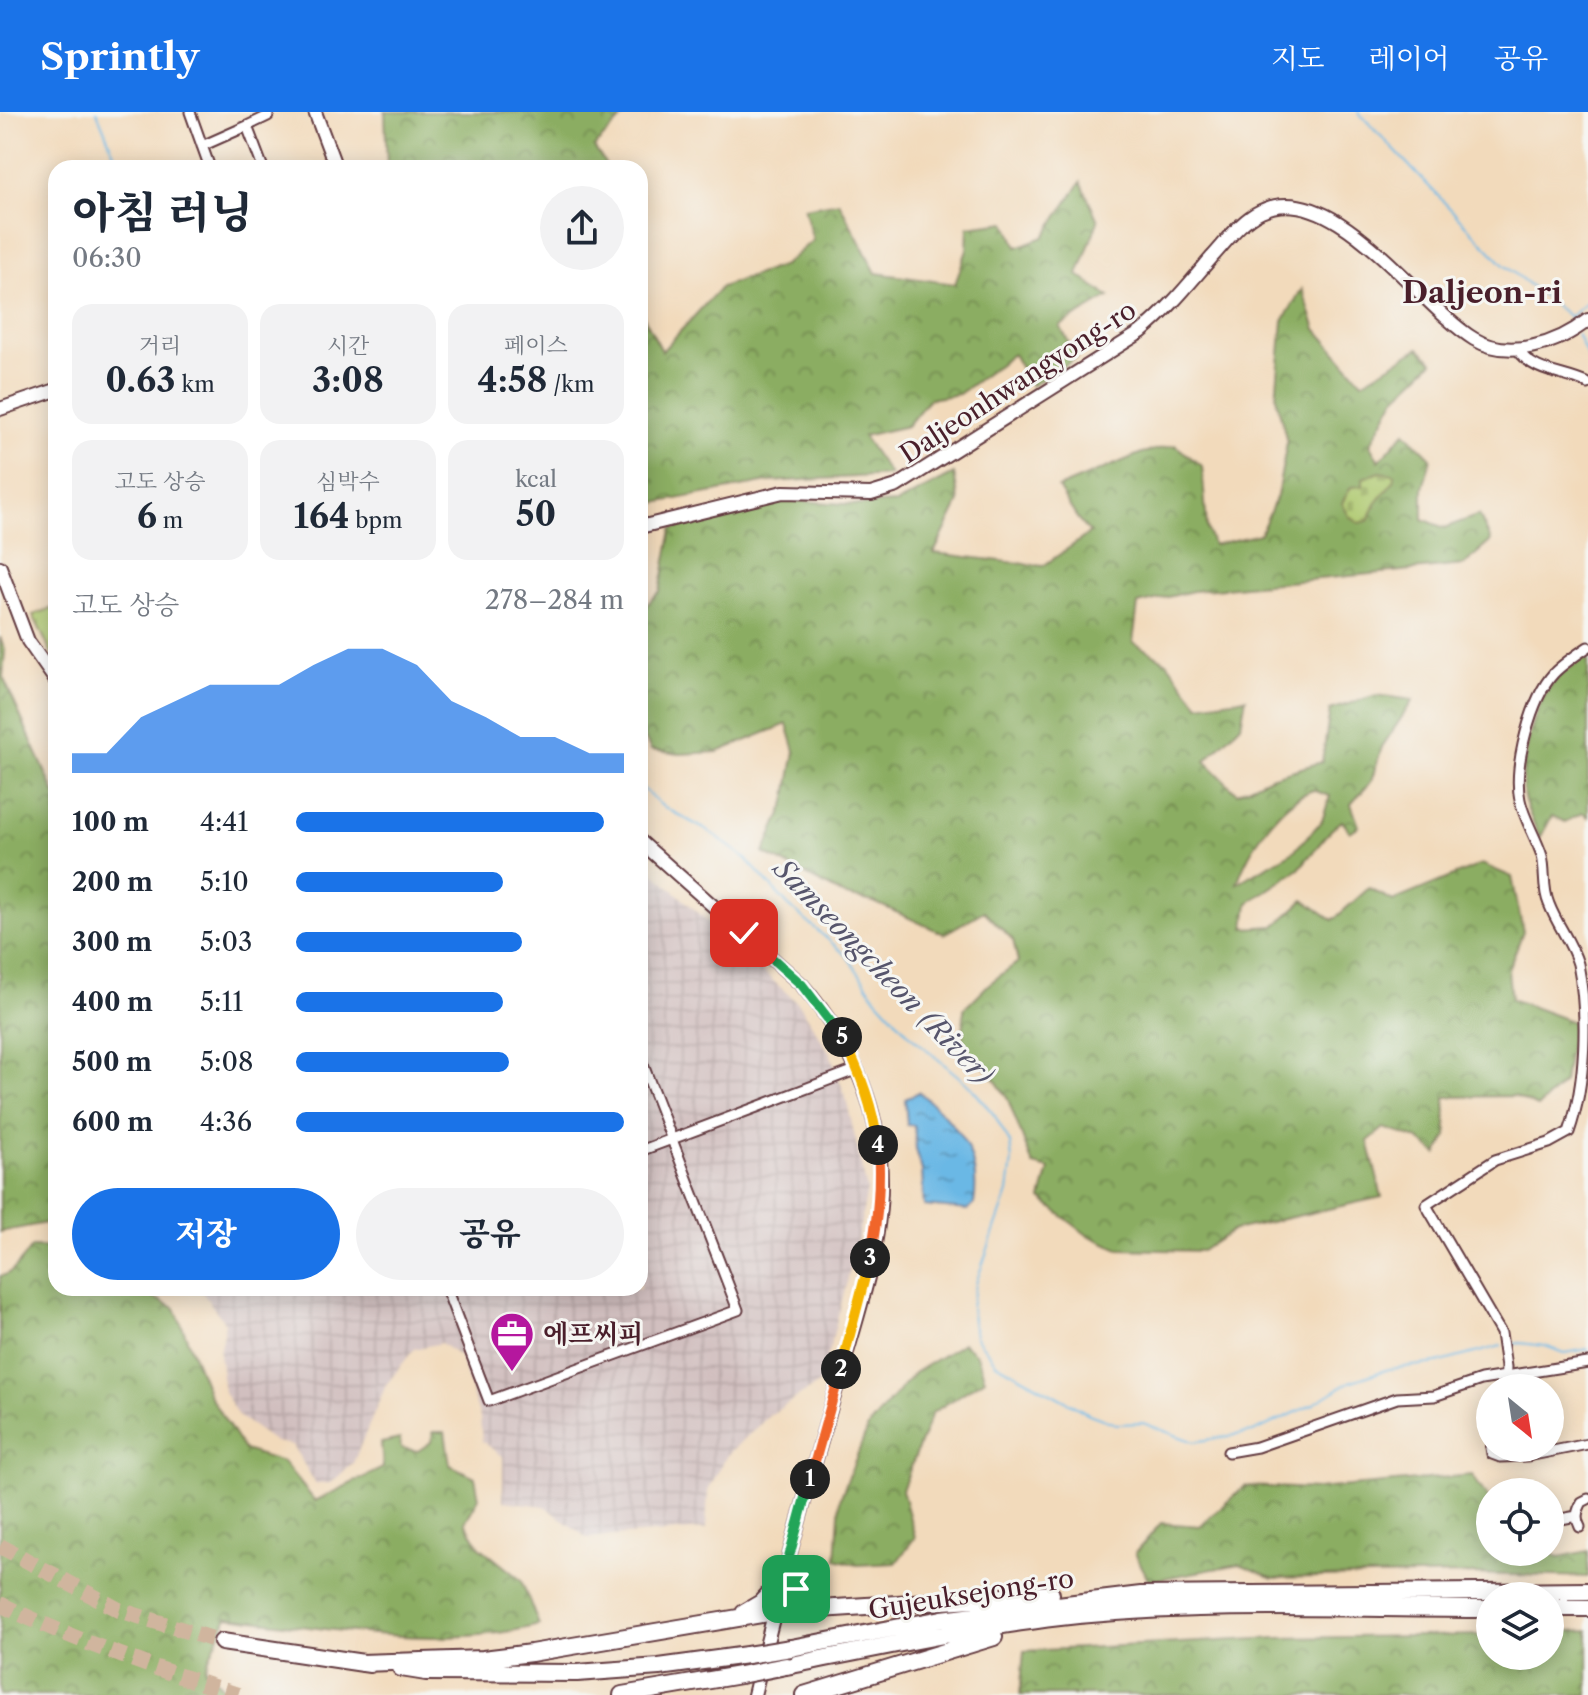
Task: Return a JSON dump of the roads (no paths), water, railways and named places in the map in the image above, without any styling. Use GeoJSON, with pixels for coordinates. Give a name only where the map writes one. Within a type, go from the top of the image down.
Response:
{"type":"FeatureCollection","features":[{"type":"Feature","properties":{"kind":"highway"},"geometry":{"type":"LineString","coordinates":[[729,1619],[761,1603],[786,1571]]}},
{"type":"Feature","properties":{"kind":"highway","name":"Gujeuksejong-ro"},"geometry":{"type":"LineString","coordinates":[[222,1642],[426,1672],[577,1673],[659,1667],[747,1655],[942,1619],[1141,1603],[1588,1591]]}},
{"type":"Feature","properties":{"kind":"highway"},"geometry":{"type":"LineString","coordinates":[[361,1663],[507,1656],[774,1612],[1056,1594],[1141,1603]]}},
{"type":"Feature","properties":{"kind":"highway"},"geometry":{"type":"LineString","coordinates":[[804,1695],[982,1639],[1141,1603]]}},
{"type":"Feature","properties":{"kind":"highway","name":"Gujeuksejong-ro"},"geometry":{"type":"LineString","coordinates":[[622,1695],[941,1635],[1141,1603],[1245,1608],[1476,1609]]}},
{"type":"Feature","properties":{"kind":"highway"},"geometry":{"type":"LineString","coordinates":[[1564,1608],[1588,1608]]}},
{"type":"Feature","properties":{"kind":"street"},"geometry":{"type":"LineString","coordinates":[[190,112],[207,160]]}},
{"type":"Feature","properties":{"kind":"street"},"geometry":{"type":"LineString","coordinates":[[315,112],[333,160]]}},
{"type":"Feature","properties":{"kind":"street"},"geometry":{"type":"LineString","coordinates":[[202,146],[268,116]]}},
{"type":"Feature","properties":{"kind":"street"},"geometry":{"type":"LineString","coordinates":[[247,126],[260,160]]}},
{"type":"Feature","properties":{"kind":"street","name":"Daljeonhwangyong-ro"},"geometry":{"type":"LineString","coordinates":[[648,525],[783,492],[871,494],[897,486],[1141,332],[1164,313],[1244,222],[1275,206],[1299,204],[1323,213],[1354,234],[1476,341],[1518,350]]}},
{"type":"Feature","properties":{"kind":"street"},"geometry":{"type":"LineString","coordinates":[[1585,323],[1518,350],[1524,359],[1537,367],[1588,384]]}},
{"type":"Feature","properties":{"kind":"street"},"geometry":{"type":"LineString","coordinates":[[0,409],[48,393]]}},
{"type":"Feature","properties":{"kind":"street"},"geometry":{"type":"LineString","coordinates":[[0,567],[28,641],[48,671]]}},
{"type":"Feature","properties":{"kind":"street"},"geometry":{"type":"LineString","coordinates":[[1506,1374],[1503,1340],[1426,1205],[1495,1160],[1549,1143],[1569,1132],[1574,1118],[1584,1069],[1582,983],[1572,949],[1548,902],[1543,878],[1544,864],[1520,800],[1518,778],[1522,750],[1543,688],[1554,674],[1588,647]]}},
{"type":"Feature","properties":{"kind":"street"},"geometry":{"type":"LineString","coordinates":[[648,848],[802,985],[843,1038],[858,1069],[877,1141],[881,1182],[879,1215],[865,1285],[754,1695]]}},
{"type":"Feature","properties":{"kind":"street"},"geometry":{"type":"LineString","coordinates":[[648,1148],[858,1069]]}},
{"type":"Feature","properties":{"kind":"street"},"geometry":{"type":"LineString","coordinates":[[449,1296],[489,1401],[738,1310],[648,1078]]}},
{"type":"Feature","properties":{"kind":"street"},"geometry":{"type":"LineString","coordinates":[[1228,1452],[1257,1447],[1397,1398],[1434,1396],[1506,1371],[1588,1363]]}},
{"type":"Feature","properties":{"kind":"street"},"geometry":{"type":"LineString","coordinates":[[1564,1448],[1588,1444]]}},
{"type":"Feature","properties":{"kind":"street"},"geometry":{"type":"LineString","coordinates":[[1580,1527],[1577,1516],[1582,1502],[1588,1499]]}},
{"type":"Feature","properties":{"kind":"street"},"geometry":{"type":"LineString","coordinates":[[1564,1518],[1577,1516]]}},
{"type":"Feature","properties":{"kind":"street"},"geometry":{"type":"LineString","coordinates":[[786,1571],[803,1599],[830,1608]]}},
{"type":"Feature","properties":{"kind":"water"},"geometry":{"type":"Polygon","coordinates":[[[919,1092],[955,1128],[970,1154],[974,1169],[974,1204],[967,1210],[924,1206],[914,1125],[907,1125],[905,1099],[919,1092]]]}},
{"type":"Feature","properties":{"kind":"waterway","name":"Samseongcheon (River)"},"geometry":{"type":"LineString","coordinates":[[97,112],[117,160]]}},
{"type":"Feature","properties":{"kind":"waterway"},"geometry":{"type":"LineString","coordinates":[[1358,112],[1504,265],[1570,317],[1573,324]]}},
{"type":"Feature","properties":{"kind":"waterway"},"geometry":{"type":"LineString","coordinates":[[1570,317],[1588,301]]}},
{"type":"Feature","properties":{"kind":"waterway"},"geometry":{"type":"LineString","coordinates":[[1577,334],[1588,358]]}},
{"type":"Feature","properties":{"kind":"waterway","name":"Samseongcheon (River)"},"geometry":{"type":"LineString","coordinates":[[648,793],[662,806],[708,831],[745,858],[789,906],[847,956],[876,998],[912,1037],[971,1087],[995,1116],[1010,1143],[1012,1160],[1008,1192],[971,1306],[975,1336],[996,1363],[1089,1414],[1116,1424],[1143,1423],[1194,1442],[1253,1432],[1314,1404],[1349,1382],[1389,1369],[1437,1363],[1501,1346]]}},
{"type":"Feature","properties":{"kind":"waterway","name":"Samseongcheon (River)"},"geometry":{"type":"LineString","coordinates":[[1507,1345],[1545,1346],[1565,1353],[1588,1349]]}},
{"type":"Feature","properties":{"kind":"tunnel"},"geometry":{"type":"LineString","coordinates":[[0,1546],[119,1610],[222,1642]]}},
{"type":"Feature","properties":{"kind":"tunnel"},"geometry":{"type":"LineString","coordinates":[[0,1604],[118,1654],[238,1695]]}},
{"type":"Feature","properties":{"kind":"place","name":"에프씨피"},"geometry":{"type":"Point","coordinates":[512,1373]}},
{"type":"Feature","properties":{"kind":"district","name":"Daljeon-ri"},"geometry":{"type":"Point","coordinates":[1482,292]}}]}
